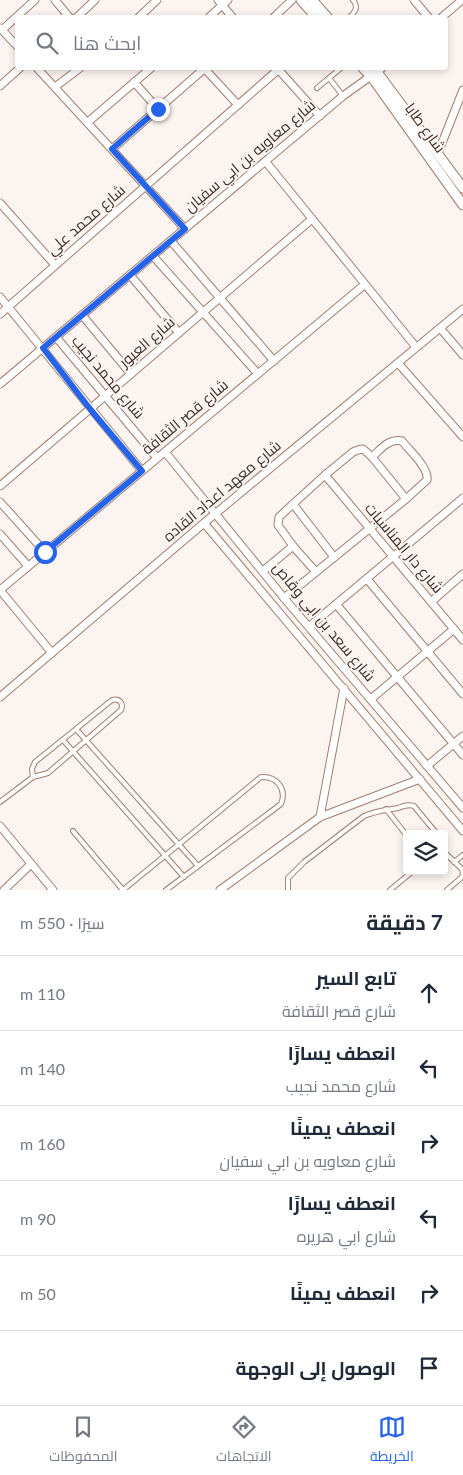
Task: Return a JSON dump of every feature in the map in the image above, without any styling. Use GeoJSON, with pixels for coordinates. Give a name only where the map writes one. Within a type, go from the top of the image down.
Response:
{"type":"FeatureCollection","features":[{"type":"Feature","properties":{"kind":"street"},"geometry":{"type":"LineString","coordinates":[[17,15],[35,0]]}},
{"type":"Feature","properties":{"kind":"street"},"geometry":{"type":"LineString","coordinates":[[55,0],[68,15]]}},
{"type":"Feature","properties":{"kind":"street"},"geometry":{"type":"LineString","coordinates":[[79,15],[95,0]]}},
{"type":"Feature","properties":{"kind":"street"},"geometry":{"type":"LineString","coordinates":[[144,15],[157,0]]}},
{"type":"Feature","properties":{"kind":"street"},"geometry":{"type":"LineString","coordinates":[[276,15],[292,0]]}},
{"type":"Feature","properties":{"kind":"street"},"geometry":{"type":"LineString","coordinates":[[301,0],[314,15]]}},
{"type":"Feature","properties":{"kind":"street"},"geometry":{"type":"LineString","coordinates":[[312,0],[325,15]]}},
{"type":"Feature","properties":{"kind":"street"},"geometry":{"type":"LineString","coordinates":[[414,0],[426,15]]}},
{"type":"Feature","properties":{"kind":"street"},"geometry":{"type":"LineString","coordinates":[[444,15],[462,0]]}},
{"type":"Feature","properties":{"kind":"street"},"geometry":{"type":"LineString","coordinates":[[211,15],[223,2],[231,15]]}},
{"type":"Feature","properties":{"kind":"street"},"geometry":{"type":"LineString","coordinates":[[15,17],[1,29],[15,44]]}},
{"type":"Feature","properties":{"kind":"street"},"geometry":{"type":"LineString","coordinates":[[0,86],[18,70]]}},
{"type":"Feature","properties":{"kind":"street"},"geometry":{"type":"LineString","coordinates":[[39,70],[185,229]]}},
{"type":"Feature","properties":{"kind":"street"},"geometry":{"type":"LineString","coordinates":[[55,87],[77,70]]}},
{"type":"Feature","properties":{"kind":"street"},"geometry":{"type":"LineString","coordinates":[[88,122],[148,70]]}},
{"type":"Feature","properties":{"kind":"street"},"geometry":{"type":"LineString","coordinates":[[112,149],[158,109],[195,70]]}},
{"type":"Feature","properties":{"kind":"street"},"geometry":{"type":"LineString","coordinates":[[206,70],[238,105]]}},
{"type":"Feature","properties":{"kind":"street","name":"شارع محمد علي"},"geometry":{"type":"LineString","coordinates":[[0,314],[277,70]]}},
{"type":"Feature","properties":{"kind":"street"},"geometry":{"type":"LineString","coordinates":[[281,70],[320,116]]}},
{"type":"Feature","properties":{"kind":"street","name":"شارع معاويه بن ابي سفيان"},"geometry":{"type":"LineString","coordinates":[[0,384],[343,96],[376,71]]}},
{"type":"Feature","properties":{"kind":"street","name":"شارع طابا"},"geometry":{"type":"LineString","coordinates":[[376,71],[463,188]]}},
{"type":"Feature","properties":{"kind":"street","name":"شارع طابا"},"geometry":{"type":"LineString","coordinates":[[376,71],[463,205]]}},
{"type":"Feature","properties":{"kind":"street"},"geometry":{"type":"LineString","coordinates":[[134,82],[158,109]]}},
{"type":"Feature","properties":{"kind":"street"},"geometry":{"type":"LineString","coordinates":[[438,153],[461,101],[463,90]]}},
{"type":"Feature","properties":{"kind":"street"},"geometry":{"type":"LineString","coordinates":[[266,162],[416,348]]}},
{"type":"Feature","properties":{"kind":"street"},"geometry":{"type":"LineString","coordinates":[[0,203],[56,265]]}},
{"type":"Feature","properties":{"kind":"street","name":"شارع العبور"},"geometry":{"type":"LineString","coordinates":[[0,486],[312,219]]}},
{"type":"Feature","properties":{"kind":"street"},"geometry":{"type":"LineString","coordinates":[[171,241],[274,361]]}},
{"type":"Feature","properties":{"kind":"street"},"geometry":{"type":"LineString","coordinates":[[153,256],[258,374]]}},
{"type":"Feature","properties":{"kind":"street"},"geometry":{"type":"LineString","coordinates":[[130,275],[179,333]]}},
{"type":"Feature","properties":{"kind":"street","name":"شارع قصر الثقافة"},"geometry":{"type":"LineString","coordinates":[[0,590],[364,285]]}},
{"type":"Feature","properties":{"kind":"street"},"geometry":{"type":"LineString","coordinates":[[0,297],[142,471]]}},
{"type":"Feature","properties":{"kind":"street","name":"شارع معهد اعداد القاده"},"geometry":{"type":"LineString","coordinates":[[0,697],[204,523],[463,309]]}},
{"type":"Feature","properties":{"kind":"street"},"geometry":{"type":"LineString","coordinates":[[82,315],[131,374]]}},
{"type":"Feature","properties":{"kind":"street"},"geometry":{"type":"LineString","coordinates":[[440,328],[463,354]]}},
{"type":"Feature","properties":{"kind":"street","name":"شارع محمد نجيب"},"geometry":{"type":"LineString","coordinates":[[56,337],[157,458]]}},
{"type":"Feature","properties":{"kind":"street"},"geometry":{"type":"LineString","coordinates":[[398,362],[463,437]]}},
{"type":"Feature","properties":{"kind":"street"},"geometry":{"type":"LineString","coordinates":[[284,598],[406,499],[425,483],[428,477],[426,470],[402,441],[389,442],[372,457]]}},
{"type":"Feature","properties":{"kind":"street"},"geometry":{"type":"LineString","coordinates":[[316,572],[280,529],[277,521],[278,517],[325,475],[358,450],[366,451],[406,499]]}},
{"type":"Feature","properties":{"kind":"street","name":"شارع سعد بن ابي وقاص"},"geometry":{"type":"LineString","coordinates":[[165,452],[284,598],[310,626],[463,808]]}},
{"type":"Feature","properties":{"kind":"street","name":"شارع دار المناسبات"},"geometry":{"type":"LineString","coordinates":[[325,475],[463,640]]}},
{"type":"Feature","properties":{"kind":"street"},"geometry":{"type":"LineString","coordinates":[[310,626],[463,498]]}},
{"type":"Feature","properties":{"kind":"street"},"geometry":{"type":"LineString","coordinates":[[0,502],[45,552]]}},
{"type":"Feature","properties":{"kind":"street"},"geometry":{"type":"LineString","coordinates":[[293,504],[334,557]]}},
{"type":"Feature","properties":{"kind":"street","name":"شارع سعد بن ابي وقاص"},"geometry":{"type":"LineString","coordinates":[[204,523],[463,831]]}},
{"type":"Feature","properties":{"kind":"street"},"geometry":{"type":"LineString","coordinates":[[0,534],[28,566]]}},
{"type":"Feature","properties":{"kind":"street"},"geometry":{"type":"LineString","coordinates":[[263,571],[293,546]]}},
{"type":"Feature","properties":{"kind":"street"},"geometry":{"type":"LineString","coordinates":[[431,602],[463,574]]}},
{"type":"Feature","properties":{"kind":"street"},"geometry":{"type":"LineString","coordinates":[[367,578],[463,694]]}},
{"type":"Feature","properties":{"kind":"street"},"geometry":{"type":"LineString","coordinates":[[0,590],[52,653]]}},
{"type":"Feature","properties":{"kind":"street"},"geometry":{"type":"LineString","coordinates":[[336,604],[463,756]]}},
{"type":"Feature","properties":{"kind":"street"},"geometry":{"type":"LineString","coordinates":[[371,699],[454,629]]}},
{"type":"Feature","properties":{"kind":"street"},"geometry":{"type":"LineString","coordinates":[[320,818],[344,688]]}},
{"type":"Feature","properties":{"kind":"street"},"geometry":{"type":"LineString","coordinates":[[427,766],[463,736]]}},
{"type":"Feature","properties":{"kind":"street"},"geometry":{"type":"LineString","coordinates":[[220,890],[320,818],[420,779]]}},
{"type":"Feature","properties":{"kind":"street"},"geometry":{"type":"LineString","coordinates":[[0,826],[53,890]]}},
{"type":"Feature","properties":{"kind":"street"},"geometry":{"type":"LineString","coordinates":[[4,890],[31,864]]}},
{"type":"Feature","properties":{"kind":"lane"},"geometry":{"type":"LineString","coordinates":[[352,15],[356,11],[353,0]]}},
{"type":"Feature","properties":{"kind":"lane"},"geometry":{"type":"LineString","coordinates":[[317,88],[339,70]]}},
{"type":"Feature","properties":{"kind":"lane"},"geometry":{"type":"LineString","coordinates":[[329,78],[343,96]]}},
{"type":"Feature","properties":{"kind":"lane"},"geometry":{"type":"LineString","coordinates":[[0,802],[33,776],[48,773],[121,710],[121,702],[117,699],[112,700],[35,762],[32,769],[33,776]]}},
{"type":"Feature","properties":{"kind":"lane"},"geometry":{"type":"LineString","coordinates":[[76,729],[198,866]]}},
{"type":"Feature","properties":{"kind":"lane"},"geometry":{"type":"LineString","coordinates":[[62,740],[184,877]]}},
{"type":"Feature","properties":{"kind":"lane"},"geometry":{"type":"LineString","coordinates":[[73,831],[123,890],[261,777],[270,777],[280,784],[283,796],[281,804],[166,890]]}},
{"type":"Feature","properties":{"kind":"lane"},"geometry":{"type":"LineString","coordinates":[[288,890],[288,878],[304,862],[364,816],[386,809],[407,805],[414,806],[434,830]]}},
{"type":"Feature","properties":{"kind":"lane"},"geometry":{"type":"LineString","coordinates":[[386,809],[403,831]]}},
{"type":"Feature","properties":{"kind":"lane"},"geometry":{"type":"LineString","coordinates":[[454,862],[463,855]]}},
{"type":"Feature","properties":{"kind":"lane"},"geometry":{"type":"LineString","coordinates":[[447,890],[463,874],[462,869],[448,856]]}},
{"type":"Feature","properties":{"kind":"lane"},"geometry":{"type":"LineString","coordinates":[[390,890],[395,888],[409,875]]}},
{"type":"Feature","properties":{"kind":"route"},"geometry":{"type":"LineString","coordinates":[[45,552],[142,471],[90,409],[43,348],[185,229],[112,149],[158,109]]}}]}
